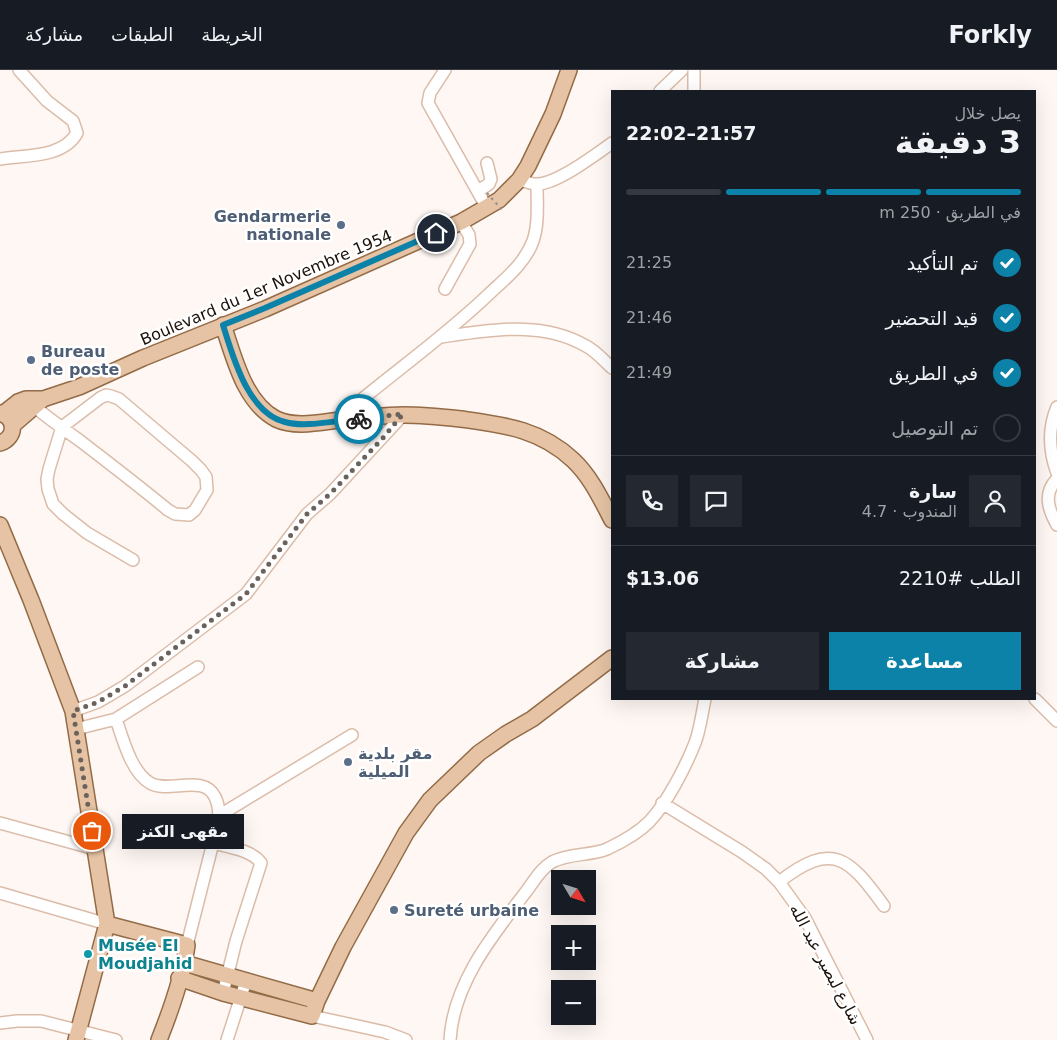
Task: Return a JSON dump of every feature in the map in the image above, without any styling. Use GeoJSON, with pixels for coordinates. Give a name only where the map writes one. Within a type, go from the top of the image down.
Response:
{"type":"FeatureCollection","features":[{"type":"Feature","properties":{"kind":"main road","name":"Boulevard du 1er Novembre 1954"},"geometry":{"type":"LineString","coordinates":[[35,401],[79,387],[461,222],[484,197],[499,200],[519,180],[528,166],[553,114],[569,70]]}},
{"type":"Feature","properties":{"kind":"main road"},"geometry":{"type":"LineString","coordinates":[[223,325],[232,353],[248,390],[258,404],[275,418],[286,422],[305,424],[403,414],[426,415],[521,429],[536,435],[562,451],[584,472],[596,488],[611,518]]}},
{"type":"Feature","properties":{"kind":"main road"},"geometry":{"type":"LineString","coordinates":[[0,443],[8,440],[11,435],[5,417],[35,401]]}},
{"type":"Feature","properties":{"kind":"main road"},"geometry":{"type":"LineString","coordinates":[[0,525],[14,555],[73,711],[107,924],[77,1036]]}},
{"type":"Feature","properties":{"kind":"main road"},"geometry":{"type":"LineString","coordinates":[[179,978],[240,998],[312,1016],[317,1001],[344,947],[406,833],[430,800],[448,780],[484,748],[532,719],[611,659]]}},
{"type":"Feature","properties":{"kind":"main road"},"geometry":{"type":"LineString","coordinates":[[107,924],[187,945],[184,963],[168,1018],[159,1040]]}},
{"type":"Feature","properties":{"kind":"main road"},"geometry":{"type":"LineString","coordinates":[[184,963],[317,1001]]}},
{"type":"Feature","properties":{"kind":"street"},"geometry":{"type":"LineString","coordinates":[[1,155],[35,155],[60,148],[68,144],[77,133],[73,121],[47,101],[19,70]]}},
{"type":"Feature","properties":{"kind":"street"},"geometry":{"type":"LineString","coordinates":[[444,70],[430,92],[428,103],[484,197]]}},
{"type":"Feature","properties":{"kind":"street"},"geometry":{"type":"LineString","coordinates":[[661,90],[682,70]]}},
{"type":"Feature","properties":{"kind":"street"},"geometry":{"type":"LineString","coordinates":[[694,70],[694,90]]}},
{"type":"Feature","properties":{"kind":"street"},"geometry":{"type":"LineString","coordinates":[[519,180],[537,185],[571,170],[611,144]]}},
{"type":"Feature","properties":{"kind":"street"},"geometry":{"type":"LineString","coordinates":[[484,197],[492,179],[487,163]]}},
{"type":"Feature","properties":{"kind":"street"},"geometry":{"type":"LineString","coordinates":[[337,420],[441,337],[518,265],[532,241],[537,222],[537,185]]}},
{"type":"Feature","properties":{"kind":"street"},"geometry":{"type":"LineString","coordinates":[[446,289],[470,244],[469,235],[461,222]]}},
{"type":"Feature","properties":{"kind":"street"},"geometry":{"type":"LineString","coordinates":[[441,337],[483,332],[539,330],[568,337],[588,347],[611,367]]}},
{"type":"Feature","properties":{"kind":"street"},"geometry":{"type":"LineString","coordinates":[[35,401],[62,427],[175,514],[189,515],[195,510],[203,498],[207,484],[206,477],[197,465],[129,406],[115,397],[106,395],[100,398],[62,427],[47,479],[53,504],[63,514],[88,532],[133,560]]}},
{"type":"Feature","properties":{"kind":"street"},"geometry":{"type":"LineString","coordinates":[[1057,407],[1052,421],[1051,436],[1051,447],[1057,473]]}},
{"type":"Feature","properties":{"kind":"street"},"geometry":{"type":"LineString","coordinates":[[73,711],[98,702],[125,686],[246,594],[307,514],[336,487],[403,414]]}},
{"type":"Feature","properties":{"kind":"street"},"geometry":{"type":"LineString","coordinates":[[1057,479],[1048,494],[1050,510],[1057,525]]}},
{"type":"Feature","properties":{"kind":"street"},"geometry":{"type":"LineString","coordinates":[[76,729],[116,719],[198,667]]}},
{"type":"Feature","properties":{"kind":"street"},"geometry":{"type":"LineString","coordinates":[[450,1040],[456,1005],[470,972],[506,917],[543,869],[553,862],[606,850],[649,821],[662,803],[695,742],[705,700]]}},
{"type":"Feature","properties":{"kind":"street"},"geometry":{"type":"LineString","coordinates":[[1036,700],[1057,721]]}},
{"type":"Feature","properties":{"kind":"street"},"geometry":{"type":"LineString","coordinates":[[116,719],[134,767],[143,778],[159,786],[197,785],[206,787],[212,791],[216,798],[220,815],[187,945]]}},
{"type":"Feature","properties":{"kind":"street"},"geometry":{"type":"LineString","coordinates":[[220,815],[352,735]]}},
{"type":"Feature","properties":{"kind":"street","name":"شارع لبصير عبد الله"},"geometry":{"type":"LineString","coordinates":[[662,803],[742,852],[766,869],[779,882],[805,918],[867,1040]]}},
{"type":"Feature","properties":{"kind":"street"},"geometry":{"type":"LineString","coordinates":[[0,823],[95,849]]}},
{"type":"Feature","properties":{"kind":"street"},"geometry":{"type":"LineString","coordinates":[[213,843],[245,852],[256,857],[261,863],[236,941],[223,993]]}},
{"type":"Feature","properties":{"kind":"street"},"geometry":{"type":"LineString","coordinates":[[779,882],[793,871],[807,864],[830,858],[838,859],[856,870],[884,906]]}},
{"type":"Feature","properties":{"kind":"street"},"geometry":{"type":"LineString","coordinates":[[0,893],[107,924]]}},
{"type":"Feature","properties":{"kind":"street"},"geometry":{"type":"LineString","coordinates":[[227,1040],[246,981]]}},
{"type":"Feature","properties":{"kind":"street"},"geometry":{"type":"LineString","coordinates":[[312,1016],[385,1032],[406,1040]]}},
{"type":"Feature","properties":{"kind":"street"},"geometry":{"type":"LineString","coordinates":[[0,1023],[41,1021],[77,1036],[116,1040]]}},
{"type":"Feature","properties":{"kind":"path"},"geometry":{"type":"LineString","coordinates":[[484,197],[503,211]]}},
{"type":"Feature","properties":{"kind":"way so far"},"geometry":{"type":"LineString","coordinates":[[92,831],[88,795],[73,711],[98,702],[125,686],[246,594],[307,514],[330,494],[403,414],[359,419]]}},
{"type":"Feature","properties":{"kind":"place","name":"Gendarmerie nationale"},"geometry":{"type":"Point","coordinates":[341,225]}},
{"type":"Feature","properties":{"kind":"place","name":"Bureau de poste"},"geometry":{"type":"Point","coordinates":[31,360]}},
{"type":"Feature","properties":{"kind":"place","name":"مقر بلدية الميلية"},"geometry":{"type":"Point","coordinates":[348,762]}},
{"type":"Feature","properties":{"kind":"place","name":"مقهى الكنز"},"geometry":{"type":"Point","coordinates":[92,831]}},
{"type":"Feature","properties":{"kind":"place","name":"Sureté urbaine"},"geometry":{"type":"Point","coordinates":[394,910]}},
{"type":"Feature","properties":{"kind":"place","name":"Musée El Moudjahid"},"geometry":{"type":"Point","coordinates":[88,954]}},
{"type":"Feature","properties":{"kind":"route"},"geometry":{"type":"LineString","coordinates":[[359,419],[305,424],[286,422],[275,418],[251,396],[232,353],[223,325],[436,233]]}}]}
